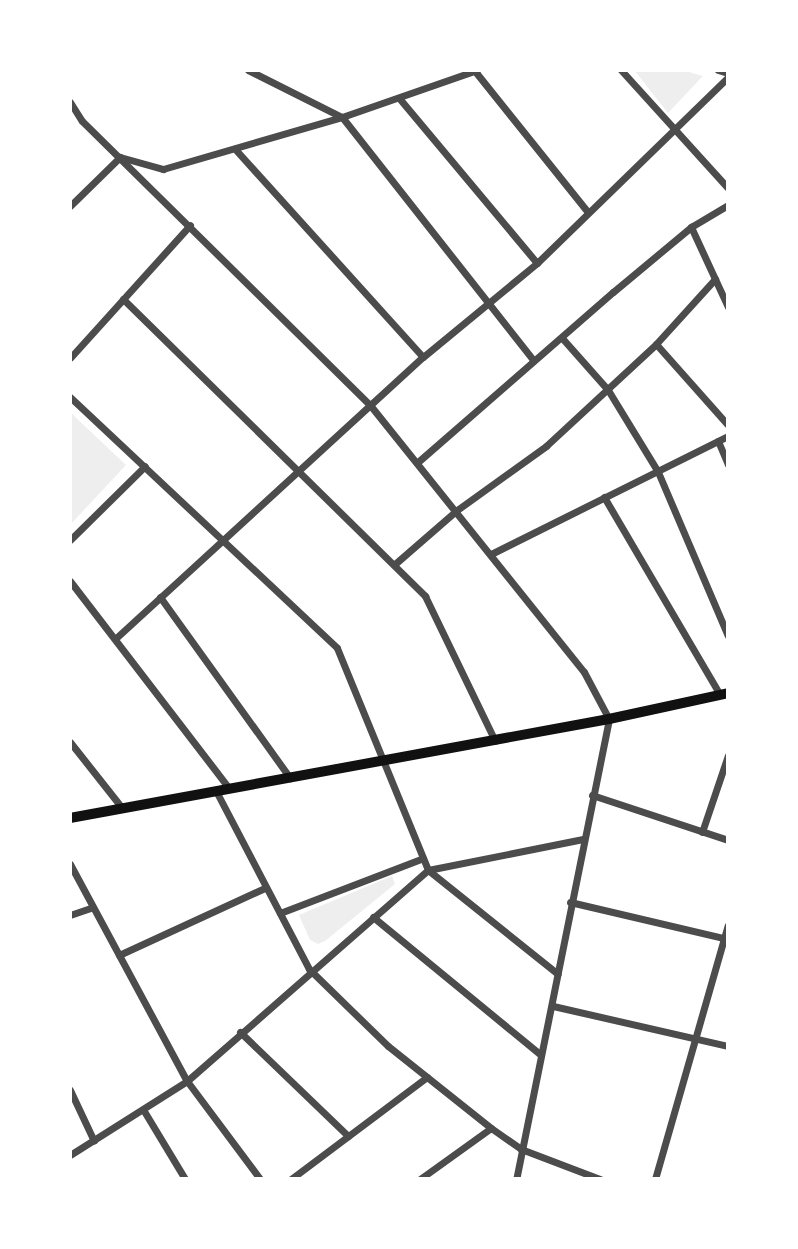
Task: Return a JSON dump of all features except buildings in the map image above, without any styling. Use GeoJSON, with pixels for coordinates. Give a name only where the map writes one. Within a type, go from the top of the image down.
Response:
{"type":"FeatureCollection","features":[{"type":"Feature","properties":{"kind":"main road"},"geometry":{"type":"LineString","coordinates":[[70,818],[495,741],[724,694]]}},
{"type":"Feature","properties":{"kind":"street"},"geometry":{"type":"LineString","coordinates":[[248,70],[342,117],[534,361]]}},
{"type":"Feature","properties":{"kind":"street"},"geometry":{"type":"LineString","coordinates":[[120,157],[163,169],[342,117],[475,70],[587,211]]}},
{"type":"Feature","properties":{"kind":"street"},"geometry":{"type":"LineString","coordinates":[[621,70],[728,188]]}},
{"type":"Feature","properties":{"kind":"street"},"geometry":{"type":"LineString","coordinates":[[116,638],[423,357],[486,301],[537,263],[728,75],[718,70]]}},
{"type":"Feature","properties":{"kind":"street"},"geometry":{"type":"LineString","coordinates":[[399,98],[537,263]]}},
{"type":"Feature","properties":{"kind":"street"},"geometry":{"type":"LineString","coordinates":[[70,102],[82,121],[370,405],[419,461],[584,672],[610,719],[570,902],[553,1006],[516,1179]]}},
{"type":"Feature","properties":{"kind":"street"},"geometry":{"type":"LineString","coordinates":[[235,149],[423,357]]}},
{"type":"Feature","properties":{"kind":"street"},"geometry":{"type":"LineString","coordinates":[[70,206],[120,157]]}},
{"type":"Feature","properties":{"kind":"street"},"geometry":{"type":"LineString","coordinates":[[419,461],[691,227],[728,205]]}},
{"type":"Feature","properties":{"kind":"street"},"geometry":{"type":"LineString","coordinates":[[70,358],[190,225]]}},
{"type":"Feature","properties":{"kind":"street"},"geometry":{"type":"LineString","coordinates":[[691,227],[728,307]]}},
{"type":"Feature","properties":{"kind":"street"},"geometry":{"type":"LineString","coordinates":[[396,563],[457,510],[546,446],[656,344],[715,279]]}},
{"type":"Feature","properties":{"kind":"street"},"geometry":{"type":"LineString","coordinates":[[123,299],[297,471],[396,563],[425,596],[495,741]]}},
{"type":"Feature","properties":{"kind":"street"},"geometry":{"type":"LineString","coordinates":[[562,338],[608,390],[658,471],[728,636]]}},
{"type":"Feature","properties":{"kind":"street"},"geometry":{"type":"LineString","coordinates":[[656,344],[728,425]]}},
{"type":"Feature","properties":{"kind":"street"},"geometry":{"type":"LineString","coordinates":[[70,397],[337,648],[428,870],[558,974]]}},
{"type":"Feature","properties":{"kind":"street"},"geometry":{"type":"LineString","coordinates":[[491,554],[728,436]]}},
{"type":"Feature","properties":{"kind":"street"},"geometry":{"type":"LineString","coordinates":[[718,441],[728,465]]}},
{"type":"Feature","properties":{"kind":"street"},"geometry":{"type":"LineString","coordinates":[[70,540],[145,466]]}},
{"type":"Feature","properties":{"kind":"street"},"geometry":{"type":"LineString","coordinates":[[604,497],[724,694]]}},
{"type":"Feature","properties":{"kind":"street"},"geometry":{"type":"LineString","coordinates":[[70,581],[229,788]]}},
{"type":"Feature","properties":{"kind":"street"},"geometry":{"type":"LineString","coordinates":[[160,597],[290,778]]}},
{"type":"Feature","properties":{"kind":"street"},"geometry":{"type":"LineString","coordinates":[[70,742],[123,809]]}},
{"type":"Feature","properties":{"kind":"street"},"geometry":{"type":"LineString","coordinates":[[702,832],[728,755]]}},
{"type":"Feature","properties":{"kind":"street"},"geometry":{"type":"LineString","coordinates":[[216,791],[309,969],[426,1077],[491,1128],[521,1149],[600,1179]]}},
{"type":"Feature","properties":{"kind":"street"},"geometry":{"type":"LineString","coordinates":[[592,795],[728,840]]}},
{"type":"Feature","properties":{"kind":"street"},"geometry":{"type":"LineString","coordinates":[[70,1155],[144,1111],[187,1081],[309,969],[428,870],[583,839]]}},
{"type":"Feature","properties":{"kind":"street"},"geometry":{"type":"LineString","coordinates":[[280,914],[423,858]]}},
{"type":"Feature","properties":{"kind":"street"},"geometry":{"type":"LineString","coordinates":[[70,864],[187,1081],[260,1179]]}},
{"type":"Feature","properties":{"kind":"street"},"geometry":{"type":"LineString","coordinates":[[119,955],[265,888]]}},
{"type":"Feature","properties":{"kind":"street"},"geometry":{"type":"LineString","coordinates":[[570,902],[724,938]]}},
{"type":"Feature","properties":{"kind":"street"},"geometry":{"type":"LineString","coordinates":[[70,915],[93,907]]}},
{"type":"Feature","properties":{"kind":"street"},"geometry":{"type":"LineString","coordinates":[[373,918],[541,1055]]}},
{"type":"Feature","properties":{"kind":"street"},"geometry":{"type":"LineString","coordinates":[[655,1179],[728,925]]}},
{"type":"Feature","properties":{"kind":"street"},"geometry":{"type":"LineString","coordinates":[[553,1006],[728,1046]]}},
{"type":"Feature","properties":{"kind":"street"},"geometry":{"type":"LineString","coordinates":[[240,1032],[348,1136]]}},
{"type":"Feature","properties":{"kind":"street"},"geometry":{"type":"LineString","coordinates":[[291,1179],[426,1077]]}},
{"type":"Feature","properties":{"kind":"street"},"geometry":{"type":"LineString","coordinates":[[70,1090],[94,1141]]}},
{"type":"Feature","properties":{"kind":"street"},"geometry":{"type":"LineString","coordinates":[[144,1111],[184,1179]]}},
{"type":"Feature","properties":{"kind":"street"},"geometry":{"type":"LineString","coordinates":[[420,1179],[491,1128]]}},
{"type":"Feature","properties":{"kind":"shaded area"},"geometry":{"type":"Polygon","coordinates":[[[634,70],[682,70],[703,76],[668,113],[634,70]]]}},
{"type":"Feature","properties":{"kind":"shaded area"},"geometry":{"type":"Polygon","coordinates":[[[70,412],[126,465],[70,525],[70,412]]]}},
{"type":"Feature","properties":{"kind":"shaded area"},"geometry":{"type":"Polygon","coordinates":[[[392,876],[395,884],[325,941],[318,944],[310,940],[299,915],[392,876]]]}}]}
